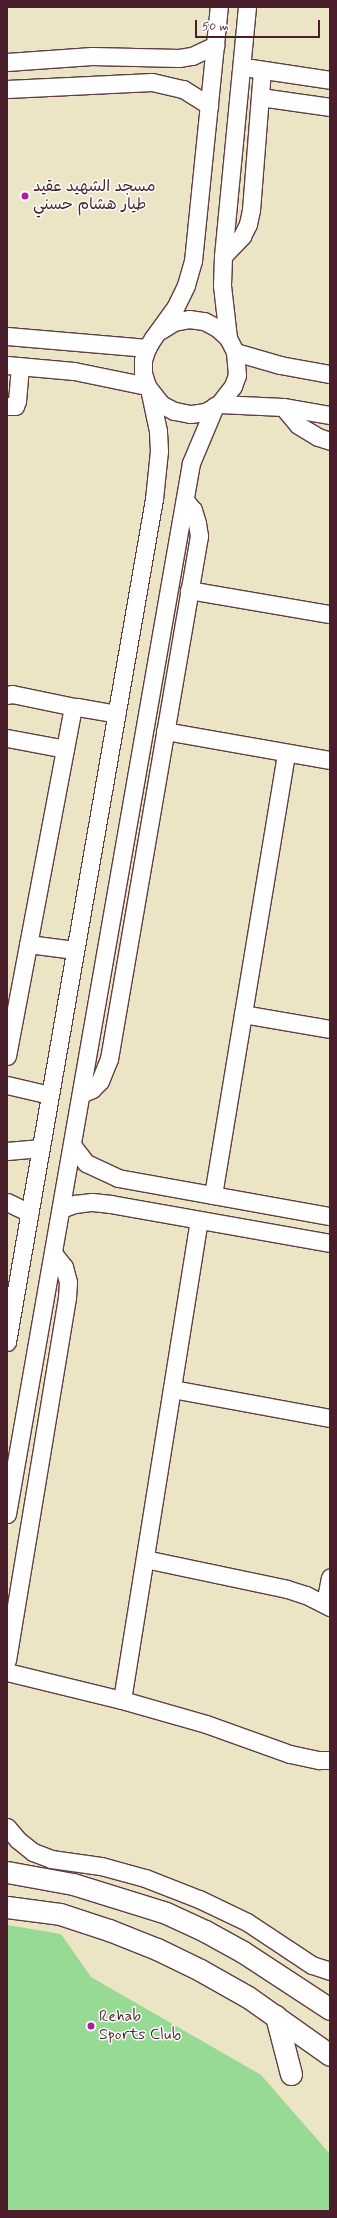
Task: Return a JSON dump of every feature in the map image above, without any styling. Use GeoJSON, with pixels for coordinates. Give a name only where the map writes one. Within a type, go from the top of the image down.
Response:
{"type":"FeatureCollection","features":[{"type":"Feature","properties":{"kind":"street"},"geometry":{"type":"LineString","coordinates":[[7,1342],[158,471],[158,431],[143,374],[143,360],[147,348],[175,308],[185,288],[193,260],[219,7]]}},
{"type":"Feature","properties":{"kind":"street"},"geometry":{"type":"LineString","coordinates":[[7,406],[15,406],[17,401],[13,365],[74,371],[148,389],[160,404],[174,412],[190,414],[205,412],[217,405],[230,391],[237,375],[222,284],[223,256],[247,7]]}},
{"type":"Feature","properties":{"kind":"street"},"geometry":{"type":"LineString","coordinates":[[7,62],[98,56],[179,58],[192,56],[216,45]]}},
{"type":"Feature","properties":{"kind":"street"},"geometry":{"type":"LineString","coordinates":[[242,67],[330,80]]}},
{"type":"Feature","properties":{"kind":"street"},"geometry":{"type":"LineString","coordinates":[[223,256],[242,236],[248,224],[262,70]]}},
{"type":"Feature","properties":{"kind":"street"},"geometry":{"type":"LineString","coordinates":[[7,88],[152,82],[183,89],[209,105]]}},
{"type":"Feature","properties":{"kind":"street"},"geometry":{"type":"LineString","coordinates":[[260,97],[330,107]]}},
{"type":"Feature","properties":{"kind":"street"},"geometry":{"type":"LineString","coordinates":[[161,330],[174,322],[189,319],[204,321],[217,328],[232,345],[280,365],[330,374]]}},
{"type":"Feature","properties":{"kind":"street"},"geometry":{"type":"LineString","coordinates":[[7,336],[147,348]]}},
{"type":"Feature","properties":{"kind":"street"},"geometry":{"type":"LineString","coordinates":[[217,405],[283,407],[330,415]]}},
{"type":"Feature","properties":{"kind":"street"},"geometry":{"type":"LineString","coordinates":[[7,1514],[54,1253],[80,1094],[191,462],[217,405]]}},
{"type":"Feature","properties":{"kind":"street"},"geometry":{"type":"LineString","coordinates":[[283,407],[298,424],[318,437],[330,441]]}},
{"type":"Feature","properties":{"kind":"street"},"geometry":{"type":"LineString","coordinates":[[80,1094],[92,1089],[100,1081],[109,1059],[199,536],[195,516],[185,500]]}},
{"type":"Feature","properties":{"kind":"street"},"geometry":{"type":"LineString","coordinates":[[190,590],[330,614]]}},
{"type":"Feature","properties":{"kind":"street"},"geometry":{"type":"LineString","coordinates":[[7,696],[12,694],[116,714]]}},
{"type":"Feature","properties":{"kind":"street"},"geometry":{"type":"LineString","coordinates":[[7,1056],[72,711],[75,707]]}},
{"type":"Feature","properties":{"kind":"street"},"geometry":{"type":"LineString","coordinates":[[165,731],[330,760]]}},
{"type":"Feature","properties":{"kind":"street"},"geometry":{"type":"LineString","coordinates":[[7,738],[65,749]]}},
{"type":"Feature","properties":{"kind":"street"},"geometry":{"type":"LineString","coordinates":[[213,1195],[286,753]]}},
{"type":"Feature","properties":{"kind":"street"},"geometry":{"type":"LineString","coordinates":[[28,944],[75,950]]}},
{"type":"Feature","properties":{"kind":"street"},"geometry":{"type":"LineString","coordinates":[[243,1014],[330,1029]]}},
{"type":"Feature","properties":{"kind":"street"},"geometry":{"type":"LineString","coordinates":[[7,1085],[50,1095]]}},
{"type":"Feature","properties":{"kind":"street"},"geometry":{"type":"LineString","coordinates":[[72,1145],[86,1163],[118,1178],[330,1216]]}},
{"type":"Feature","properties":{"kind":"street"},"geometry":{"type":"LineString","coordinates":[[7,1151],[41,1148]]}},
{"type":"Feature","properties":{"kind":"street"},"geometry":{"type":"LineString","coordinates":[[7,1202],[30,1213]]}},
{"type":"Feature","properties":{"kind":"street"},"geometry":{"type":"LineString","coordinates":[[61,1209],[75,1204],[92,1202],[330,1243]]}},
{"type":"Feature","properties":{"kind":"street"},"geometry":{"type":"LineString","coordinates":[[122,1700],[199,1220]]}},
{"type":"Feature","properties":{"kind":"street"},"geometry":{"type":"LineString","coordinates":[[7,1660],[67,1297],[68,1282],[64,1267],[54,1253]]}},
{"type":"Feature","properties":{"kind":"street"},"geometry":{"type":"LineString","coordinates":[[172,1389],[330,1418]]}},
{"type":"Feature","properties":{"kind":"street"},"geometry":{"type":"LineString","coordinates":[[145,1559],[287,1589],[327,1605],[330,1577]]}},
{"type":"Feature","properties":{"kind":"street"},"geometry":{"type":"LineString","coordinates":[[7,1672],[122,1700],[206,1724],[290,1754],[319,1760],[330,1760]]}},
{"type":"Feature","properties":{"kind":"street"},"geometry":{"type":"LineString","coordinates":[[7,1827],[18,1840],[33,1852],[51,1859],[101,1866],[145,1878],[199,1898],[247,1922],[312,1965],[330,1971]]}},
{"type":"Feature","properties":{"kind":"street"},"geometry":{"type":"LineString","coordinates":[[8,1872],[73,1884],[166,1914],[205,1931],[243,1952],[330,2009]]}},
{"type":"Feature","properties":{"kind":"street"},"geometry":{"type":"LineString","coordinates":[[7,1907],[60,1914],[123,1935],[200,1970],[276,2016],[330,2055]]}},
{"type":"Feature","properties":{"kind":"street"},"geometry":{"type":"LineString","coordinates":[[276,2016],[291,2074]]}},
{"type":"Feature","properties":{"kind":"green space","name":"Rehab Sports Club"},"geometry":{"type":"Polygon","coordinates":[[[7,1925],[61,1934],[91,1977],[261,2075],[330,2154],[330,2211],[7,2211],[7,1925]]]}},
{"type":"Feature","properties":{"kind":"place","name":"مسجد الشهيد عقيد طيار هشام حسني"},"geometry":{"type":"Point","coordinates":[25,196]}},
{"type":"Feature","properties":{"kind":"place","name":"Rehab Sports Club"},"geometry":{"type":"Point","coordinates":[91,2026]}}]}
